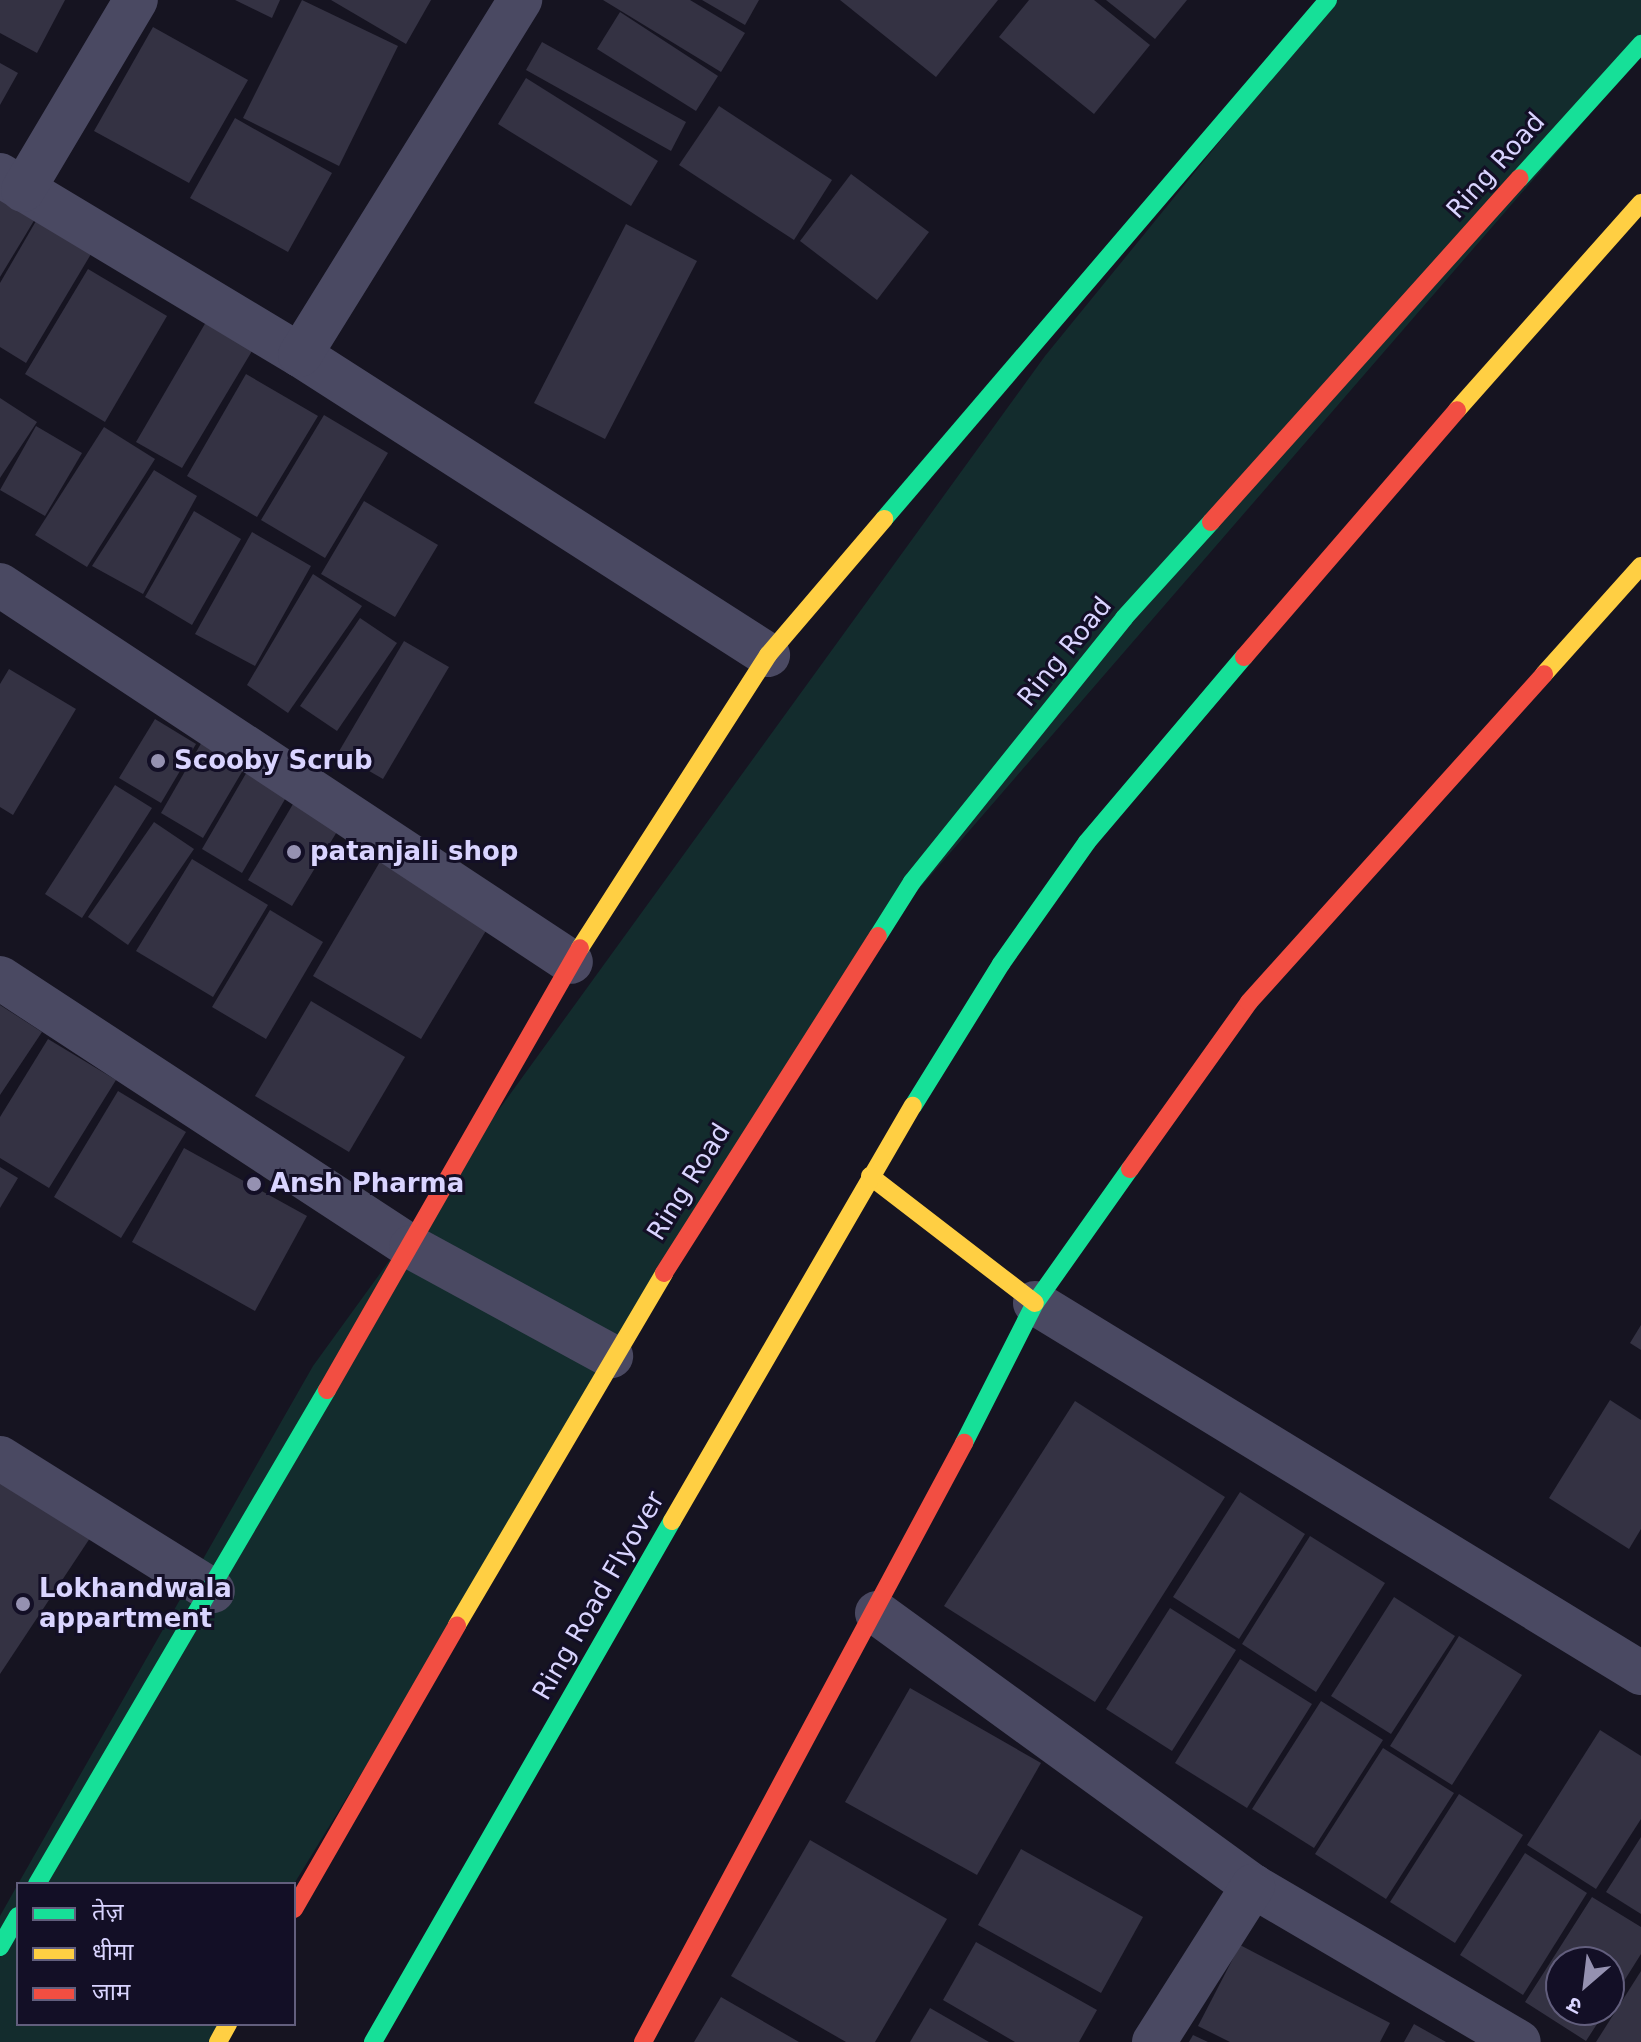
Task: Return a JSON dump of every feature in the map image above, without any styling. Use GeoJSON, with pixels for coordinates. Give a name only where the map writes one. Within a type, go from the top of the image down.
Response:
{"type":"FeatureCollection","features":[{"type":"Feature","properties":{"kind":"main road"},"geometry":{"type":"LineString","coordinates":[[38,1882],[213,1591],[571,962],[768,655],[1328,0]]}},
{"type":"Feature","properties":{"kind":"main road","name":"Ring Road"},"geometry":{"type":"LineString","coordinates":[[611,1356],[912,882],[1124,618],[1641,44]]}},
{"type":"Feature","properties":{"kind":"main road"},"geometry":{"type":"LineString","coordinates":[[1035,1303],[870,1176],[1001,964],[1087,842],[1346,536],[1641,203]]}},
{"type":"Feature","properties":{"kind":"main road"},"geometry":{"type":"LineString","coordinates":[[643,2042],[877,1613],[1035,1303],[1249,1002],[1641,566]]}},
{"type":"Feature","properties":{"kind":"main road","name":"Ring Road Flyover"},"geometry":{"type":"LineString","coordinates":[[373,2042],[870,1176]]}},
{"type":"Feature","properties":{"kind":"main road"},"geometry":{"type":"LineString","coordinates":[[296,1906],[611,1356]]}},
{"type":"Feature","properties":{"kind":"street"},"geometry":{"type":"LineString","coordinates":[[136,0],[12,183],[300,355],[768,655]]}},
{"type":"Feature","properties":{"kind":"street"},"geometry":{"type":"LineString","coordinates":[[300,355],[520,0]]}},
{"type":"Feature","properties":{"kind":"street"},"geometry":{"type":"LineString","coordinates":[[0,585],[571,962]]}},
{"type":"Feature","properties":{"kind":"street"},"geometry":{"type":"LineString","coordinates":[[0,978],[411,1247],[611,1356]]}},
{"type":"Feature","properties":{"kind":"street"},"geometry":{"type":"LineString","coordinates":[[1035,1303],[1641,1673]]}},
{"type":"Feature","properties":{"kind":"street"},"geometry":{"type":"LineString","coordinates":[[0,1458],[213,1591]]}},
{"type":"Feature","properties":{"kind":"street"},"geometry":{"type":"LineString","coordinates":[[877,1613],[1253,1886],[1519,2042]]}},
{"type":"Feature","properties":{"kind":"street"},"geometry":{"type":"LineString","coordinates":[[1154,2042],[1253,1886]]}},
{"type":"Feature","properties":{"kind":"green space"},"geometry":{"type":"Polygon","coordinates":[[[1335,0],[1641,0],[1641,55],[860,957],[295,1882],[19,1882],[313,1366],[1045,356],[1335,0]]]}},
{"type":"Feature","properties":{"kind":"green space"},"geometry":{"type":"Polygon","coordinates":[[[16,1888],[16,2026],[228,2026],[219,2042],[0,2042],[0,1916],[16,1888]]]}},
{"type":"Feature","properties":{"kind":"building"},"geometry":{"type":"Polygon","coordinates":[[[0,0],[65,0],[37,53],[0,33],[0,0]]]}},
{"type":"Feature","properties":{"kind":"building"},"geometry":{"type":"Polygon","coordinates":[[[235,0],[280,0],[272,18],[235,0]]]}},
{"type":"Feature","properties":{"kind":"building"},"geometry":{"type":"Polygon","coordinates":[[[302,0],[398,46],[339,166],[243,118],[302,0]]]}},
{"type":"Feature","properties":{"kind":"building"},"geometry":{"type":"Polygon","coordinates":[[[331,0],[431,0],[406,44],[331,0]]]}},
{"type":"Feature","properties":{"kind":"building"},"geometry":{"type":"Polygon","coordinates":[[[603,0],[690,0],[745,33],[721,72],[603,0]]]}},
{"type":"Feature","properties":{"kind":"building"},"geometry":{"type":"Polygon","coordinates":[[[702,0],[759,0],[745,25],[702,0]]]}},
{"type":"Feature","properties":{"kind":"building"},"geometry":{"type":"Polygon","coordinates":[[[840,0],[998,0],[936,77],[840,0]]]}},
{"type":"Feature","properties":{"kind":"building"},"geometry":{"type":"Polygon","coordinates":[[[1029,0],[1094,0],[1150,45],[1094,114],[999,37],[1029,0]]]}},
{"type":"Feature","properties":{"kind":"building"},"geometry":{"type":"Polygon","coordinates":[[[1106,0],[1187,0],[1155,39],[1106,0]]]}},
{"type":"Feature","properties":{"kind":"building"},"geometry":{"type":"Polygon","coordinates":[[[620,12],[718,76],[696,111],[597,49],[620,12]]]}},
{"type":"Feature","properties":{"kind":"building"},"geometry":{"type":"Polygon","coordinates":[[[153,27],[248,80],[189,183],[94,131],[153,27]]]}},
{"type":"Feature","properties":{"kind":"building"},"geometry":{"type":"Polygon","coordinates":[[[542,42],[686,122],[671,151],[526,70],[542,42]]]}},
{"type":"Feature","properties":{"kind":"building"},"geometry":{"type":"Polygon","coordinates":[[[0,63],[18,73],[0,105],[0,63]]]}},
{"type":"Feature","properties":{"kind":"building"},"geometry":{"type":"Polygon","coordinates":[[[526,78],[658,161],[631,206],[498,124],[526,78]]]}},
{"type":"Feature","properties":{"kind":"building"},"geometry":{"type":"Polygon","coordinates":[[[719,106],[832,180],[794,240],[679,165],[719,106]]]}},
{"type":"Feature","properties":{"kind":"building"},"geometry":{"type":"Polygon","coordinates":[[[235,118],[332,173],[288,252],[190,198],[235,118]]]}},
{"type":"Feature","properties":{"kind":"building"},"geometry":{"type":"Polygon","coordinates":[[[851,174],[929,232],[877,300],[800,241],[851,174]]]}},
{"type":"Feature","properties":{"kind":"building"},"geometry":{"type":"Polygon","coordinates":[[[0,199],[35,219],[0,277],[0,199]]]}},
{"type":"Feature","properties":{"kind":"building"},"geometry":{"type":"Polygon","coordinates":[[[36,221],[91,254],[26,363],[0,347],[0,283],[36,221]]]}},
{"type":"Feature","properties":{"kind":"building"},"geometry":{"type":"Polygon","coordinates":[[[626,224],[697,261],[605,439],[534,403],[626,224]]]}},
{"type":"Feature","properties":{"kind":"building"},"geometry":{"type":"Polygon","coordinates":[[[88,269],[167,316],[105,422],[25,374],[88,269]]]}},
{"type":"Feature","properties":{"kind":"building"},"geometry":{"type":"Polygon","coordinates":[[[206,322],[252,351],[182,468],[136,442],[206,322]]]}},
{"type":"Feature","properties":{"kind":"building"},"geometry":{"type":"Polygon","coordinates":[[[246,374],[318,416],[257,517],[187,476],[246,374]]]}},
{"type":"Feature","properties":{"kind":"building"},"geometry":{"type":"Polygon","coordinates":[[[0,398],[37,422],[0,478],[0,398]]]}},
{"type":"Feature","properties":{"kind":"building"},"geometry":{"type":"Polygon","coordinates":[[[324,415],[388,453],[325,558],[261,520],[324,415]]]}},
{"type":"Feature","properties":{"kind":"building"},"geometry":{"type":"Polygon","coordinates":[[[36,426],[82,453],[45,516],[0,490],[36,426]]]}},
{"type":"Feature","properties":{"kind":"building"},"geometry":{"type":"Polygon","coordinates":[[[104,427],[155,459],[87,567],[35,535],[104,427]]]}},
{"type":"Feature","properties":{"kind":"building"},"geometry":{"type":"Polygon","coordinates":[[[154,470],[197,496],[143,594],[92,566],[154,470]]]}},
{"type":"Feature","properties":{"kind":"building"},"geometry":{"type":"Polygon","coordinates":[[[364,501],[438,545],[395,617],[321,574],[364,501]]]}},
{"type":"Feature","properties":{"kind":"building"},"geometry":{"type":"Polygon","coordinates":[[[194,511],[241,539],[192,625],[145,597],[194,511]]]}},
{"type":"Feature","properties":{"kind":"building"},"geometry":{"type":"Polygon","coordinates":[[[252,532],[311,566],[255,666],[195,634],[252,532]]]}},
{"type":"Feature","properties":{"kind":"building"},"geometry":{"type":"Polygon","coordinates":[[[313,574],[362,606],[288,713],[247,685],[313,574]]]}},
{"type":"Feature","properties":{"kind":"building"},"geometry":{"type":"Polygon","coordinates":[[[360,618],[397,643],[337,731],[300,706],[360,618]]]}},
{"type":"Feature","properties":{"kind":"building"},"geometry":{"type":"Polygon","coordinates":[[[404,641],[449,667],[383,779],[338,753],[404,641]]]}},
{"type":"Feature","properties":{"kind":"building"},"geometry":{"type":"Polygon","coordinates":[[[9,669],[76,709],[13,815],[0,807],[0,684],[9,669]]]}},
{"type":"Feature","properties":{"kind":"building","name":"Scooby Scrub"},"geometry":{"type":"Polygon","coordinates":[[[155,719],[196,744],[161,803],[119,778],[155,719]]]}},
{"type":"Feature","properties":{"kind":"building"},"geometry":{"type":"Polygon","coordinates":[[[203,740],[246,765],[203,838],[161,813],[203,740]]]}},
{"type":"Feature","properties":{"kind":"building"},"geometry":{"type":"Polygon","coordinates":[[[248,770],[288,794],[242,873],[202,849],[248,770]]]}},
{"type":"Feature","properties":{"kind":"building"},"geometry":{"type":"Polygon","coordinates":[[[115,785],[152,808],[82,918],[45,894],[115,785]]]}},
{"type":"Feature","properties":{"kind":"building","name":"patanjali shop"},"geometry":{"type":"Polygon","coordinates":[[[296,799],[341,825],[292,906],[248,880],[296,799]]]}},
{"type":"Feature","properties":{"kind":"building"},"geometry":{"type":"Polygon","coordinates":[[[154,822],[194,849],[128,945],[88,917],[154,822]]]}},
{"type":"Feature","properties":{"kind":"building"},"geometry":{"type":"Polygon","coordinates":[[[192,859],[268,905],[213,997],[136,951],[192,859]]]}},
{"type":"Feature","properties":{"kind":"building"},"geometry":{"type":"Polygon","coordinates":[[[381,860],[490,924],[421,1039],[313,976],[381,860]]]}},
{"type":"Feature","properties":{"kind":"building"},"geometry":{"type":"Polygon","coordinates":[[[270,910],[323,942],[266,1039],[212,1007],[270,910]]]}},
{"type":"Feature","properties":{"kind":"building"},"geometry":{"type":"Polygon","coordinates":[[[311,1001],[405,1057],[349,1152],[255,1096],[311,1001]]]}},
{"type":"Feature","properties":{"kind":"building"},"geometry":{"type":"Polygon","coordinates":[[[0,1005],[42,1032],[0,1095],[0,1005]]]}},
{"type":"Feature","properties":{"kind":"building"},"geometry":{"type":"Polygon","coordinates":[[[48,1039],[116,1080],[49,1188],[0,1158],[0,1117],[48,1039]]]}},
{"type":"Feature","properties":{"kind":"building"},"geometry":{"type":"Polygon","coordinates":[[[118,1091],[186,1132],[121,1238],[54,1197],[118,1091]]]}},
{"type":"Feature","properties":{"kind":"building"},"geometry":{"type":"Polygon","coordinates":[[[184,1148],[307,1216],[255,1311],[132,1242],[184,1148]]]}},
{"type":"Feature","properties":{"kind":"building"},"geometry":{"type":"Polygon","coordinates":[[[0,1167],[18,1178],[0,1208],[0,1167]]]}},
{"type":"Feature","properties":{"kind":"building"},"geometry":{"type":"Polygon","coordinates":[[[1641,1325],[1641,1350],[1630,1343],[1641,1325]]]}},
{"type":"Feature","properties":{"kind":"building"},"geometry":{"type":"Polygon","coordinates":[[[1610,1400],[1641,1420],[1641,1529],[1629,1549],[1549,1498],[1610,1400]]]}},
{"type":"Feature","properties":{"kind":"building"},"geometry":{"type":"Polygon","coordinates":[[[1075,1401],[1225,1497],[1095,1702],[944,1606],[1075,1401]]]}},
{"type":"Feature","properties":{"kind":"building","name":"Lokhandwala appartment"},"geometry":{"type":"Polygon","coordinates":[[[0,1474],[92,1535],[0,1674],[0,1474]]]}},
{"type":"Feature","properties":{"kind":"building"},"geometry":{"type":"Polygon","coordinates":[[[1240,1492],[1305,1534],[1239,1639],[1173,1597],[1240,1492]]]}},
{"type":"Feature","properties":{"kind":"building"},"geometry":{"type":"Polygon","coordinates":[[[1310,1536],[1385,1583],[1316,1692],[1242,1644],[1310,1536]]]}},
{"type":"Feature","properties":{"kind":"building"},"geometry":{"type":"Polygon","coordinates":[[[1394,1597],[1455,1636],[1391,1734],[1331,1696],[1394,1597]]]}},
{"type":"Feature","properties":{"kind":"building"},"geometry":{"type":"Polygon","coordinates":[[[1170,1608],[1236,1650],[1172,1751],[1106,1709],[1170,1608]]]}},
{"type":"Feature","properties":{"kind":"building"},"geometry":{"type":"Polygon","coordinates":[[[1459,1636],[1522,1675],[1452,1785],[1390,1746],[1459,1636]]]}},
{"type":"Feature","properties":{"kind":"building"},"geometry":{"type":"Polygon","coordinates":[[[1240,1659],[1312,1704],[1247,1808],[1175,1763],[1240,1659]]]}},
{"type":"Feature","properties":{"kind":"building"},"geometry":{"type":"Polygon","coordinates":[[[910,1688],[1041,1763],[977,1875],[845,1802],[910,1688]]]}},
{"type":"Feature","properties":{"kind":"building"},"geometry":{"type":"Polygon","coordinates":[[[1321,1701],[1383,1740],[1314,1848],[1252,1809],[1321,1701]]]}},
{"type":"Feature","properties":{"kind":"building"},"geometry":{"type":"Polygon","coordinates":[[[1600,1730],[1641,1756],[1641,1819],[1596,1889],[1527,1845],[1600,1730]]]}},
{"type":"Feature","properties":{"kind":"building"},"geometry":{"type":"Polygon","coordinates":[[[1383,1748],[1454,1793],[1386,1899],[1315,1854],[1383,1748]]]}},
{"type":"Feature","properties":{"kind":"building"},"geometry":{"type":"Polygon","coordinates":[[[1459,1794],[1523,1835],[1455,1943],[1390,1902],[1459,1794]]]}},
{"type":"Feature","properties":{"kind":"building"},"geometry":{"type":"Polygon","coordinates":[[[1641,1837],[1641,1914],[1606,1892],[1641,1837]]]}},
{"type":"Feature","properties":{"kind":"building"},"geometry":{"type":"Polygon","coordinates":[[[810,1840],[947,1919],[875,2042],[846,2042],[731,1976],[810,1840]]]}},
{"type":"Feature","properties":{"kind":"building"},"geometry":{"type":"Polygon","coordinates":[[[1021,1849],[1143,1917],[1101,1993],[978,1925],[1021,1849]]]}},
{"type":"Feature","properties":{"kind":"building"},"geometry":{"type":"Polygon","coordinates":[[[1525,1853],[1587,1893],[1554,1946],[1545,1946],[1545,1960],[1523,1995],[1460,1955],[1525,1853]]]}},
{"type":"Feature","properties":{"kind":"building"},"geometry":{"type":"Polygon","coordinates":[[[1592,1897],[1641,1927],[1641,1954],[1625,1980],[1625,1946],[1561,1946],[1592,1897]]]}},
{"type":"Feature","properties":{"kind":"building"},"geometry":{"type":"Polygon","coordinates":[[[976,1942],[1097,2010],[1079,2042],[1015,2042],[943,2000],[976,1942]]]}},
{"type":"Feature","properties":{"kind":"building"},"geometry":{"type":"Polygon","coordinates":[[[1240,1945],[1390,2023],[1380,2042],[1230,2042],[1198,2026],[1240,1945]]]}},
{"type":"Feature","properties":{"kind":"building"},"geometry":{"type":"Polygon","coordinates":[[[1545,1971],[1545,2015],[1525,2002],[1545,1971]]]}},
{"type":"Feature","properties":{"kind":"building"},"geometry":{"type":"Polygon","coordinates":[[[1641,1971],[1641,2042],[1596,2042],[1606,2026],[1625,2026],[1625,1996],[1641,1971]]]}},
{"type":"Feature","properties":{"kind":"building"},"geometry":{"type":"Polygon","coordinates":[[[721,1997],[799,2042],[694,2042],[721,1997]]]}},
{"type":"Feature","properties":{"kind":"building"},"geometry":{"type":"Polygon","coordinates":[[[930,2008],[989,2042],[910,2042],[930,2008]]]}},
{"type":"Feature","properties":{"kind":"building"},"geometry":{"type":"Polygon","coordinates":[[[1414,2024],[1446,2042],[1404,2042],[1414,2024]]]}},
{"type":"Feature","properties":{"kind":"building"},"geometry":{"type":"Polygon","coordinates":[[[1563,2026],[1596,2026],[1586,2041],[1563,2026]]]}},
{"type":"Feature","properties":{"kind":"building"},"geometry":{"type":"Polygon","coordinates":[[[1193,2035],[1208,2042],[1189,2042],[1193,2035]]]}},
{"type":"Feature","properties":{"kind":"traffic: fast"},"geometry":{"type":"LineString","coordinates":[[884,519],[1328,0]]}},
{"type":"Feature","properties":{"kind":"traffic: fast"},"geometry":{"type":"LineString","coordinates":[[1520,178],[1641,44]]}},
{"type":"Feature","properties":{"kind":"traffic: fast"},"geometry":{"type":"LineString","coordinates":[[878,936],[912,882],[1124,618],[1211,522]]}},
{"type":"Feature","properties":{"kind":"traffic: fast"},"geometry":{"type":"LineString","coordinates":[[913,1106],[1001,964],[1087,842],[1244,657]]}},
{"type":"Feature","properties":{"kind":"traffic: fast"},"geometry":{"type":"LineString","coordinates":[[964,1443],[1035,1303],[1130,1169]]}},
{"type":"Feature","properties":{"kind":"traffic: fast"},"geometry":{"type":"LineString","coordinates":[[38,1882],[327,1390]]}},
{"type":"Feature","properties":{"kind":"traffic: fast"},"geometry":{"type":"LineString","coordinates":[[373,2042],[672,1521]]}},
{"type":"Feature","properties":{"kind":"traffic: fast"},"geometry":{"type":"LineString","coordinates":[[0,1947],[16,1919]]}},
{"type":"Feature","properties":{"kind":"traffic: slow"},"geometry":{"type":"LineString","coordinates":[[1457,410],[1641,203]]}},
{"type":"Feature","properties":{"kind":"traffic: slow"},"geometry":{"type":"LineString","coordinates":[[580,948],[768,655],[884,519]]}},
{"type":"Feature","properties":{"kind":"traffic: slow"},"geometry":{"type":"LineString","coordinates":[[1544,674],[1641,566]]}},
{"type":"Feature","properties":{"kind":"traffic: slow"},"geometry":{"type":"LineString","coordinates":[[672,1521],[913,1106]]}},
{"type":"Feature","properties":{"kind":"traffic: slow"},"geometry":{"type":"LineString","coordinates":[[870,1176],[1035,1303]]}},
{"type":"Feature","properties":{"kind":"traffic: slow"},"geometry":{"type":"LineString","coordinates":[[457,1625],[664,1273]]}},
{"type":"Feature","properties":{"kind":"traffic: slow"},"geometry":{"type":"LineString","coordinates":[[218,2042],[227,2026]]}},
{"type":"Feature","properties":{"kind":"traffic: jam"},"geometry":{"type":"LineString","coordinates":[[1211,522],[1520,178]]}},
{"type":"Feature","properties":{"kind":"traffic: jam"},"geometry":{"type":"LineString","coordinates":[[1244,657],[1457,410]]}},
{"type":"Feature","properties":{"kind":"traffic: jam"},"geometry":{"type":"LineString","coordinates":[[1130,1169],[1249,1002],[1544,674]]}},
{"type":"Feature","properties":{"kind":"traffic: jam"},"geometry":{"type":"LineString","coordinates":[[664,1273],[878,936]]}},
{"type":"Feature","properties":{"kind":"traffic: jam"},"geometry":{"type":"LineString","coordinates":[[327,1390],[580,948]]}},
{"type":"Feature","properties":{"kind":"traffic: jam"},"geometry":{"type":"LineString","coordinates":[[643,2042],[964,1443]]}},
{"type":"Feature","properties":{"kind":"traffic: jam"},"geometry":{"type":"LineString","coordinates":[[296,1906],[457,1625]]}},
{"type":"Feature","properties":{"kind":"place","name":"Scooby Scrub"},"geometry":{"type":"Point","coordinates":[158,761]}},
{"type":"Feature","properties":{"kind":"place","name":"patanjali shop"},"geometry":{"type":"Point","coordinates":[294,852]}},
{"type":"Feature","properties":{"kind":"place","name":"Ansh Pharma"},"geometry":{"type":"Point","coordinates":[254,1184]}},
{"type":"Feature","properties":{"kind":"place","name":"Lokhandwala appartment"},"geometry":{"type":"Point","coordinates":[23,1604]}}]}
